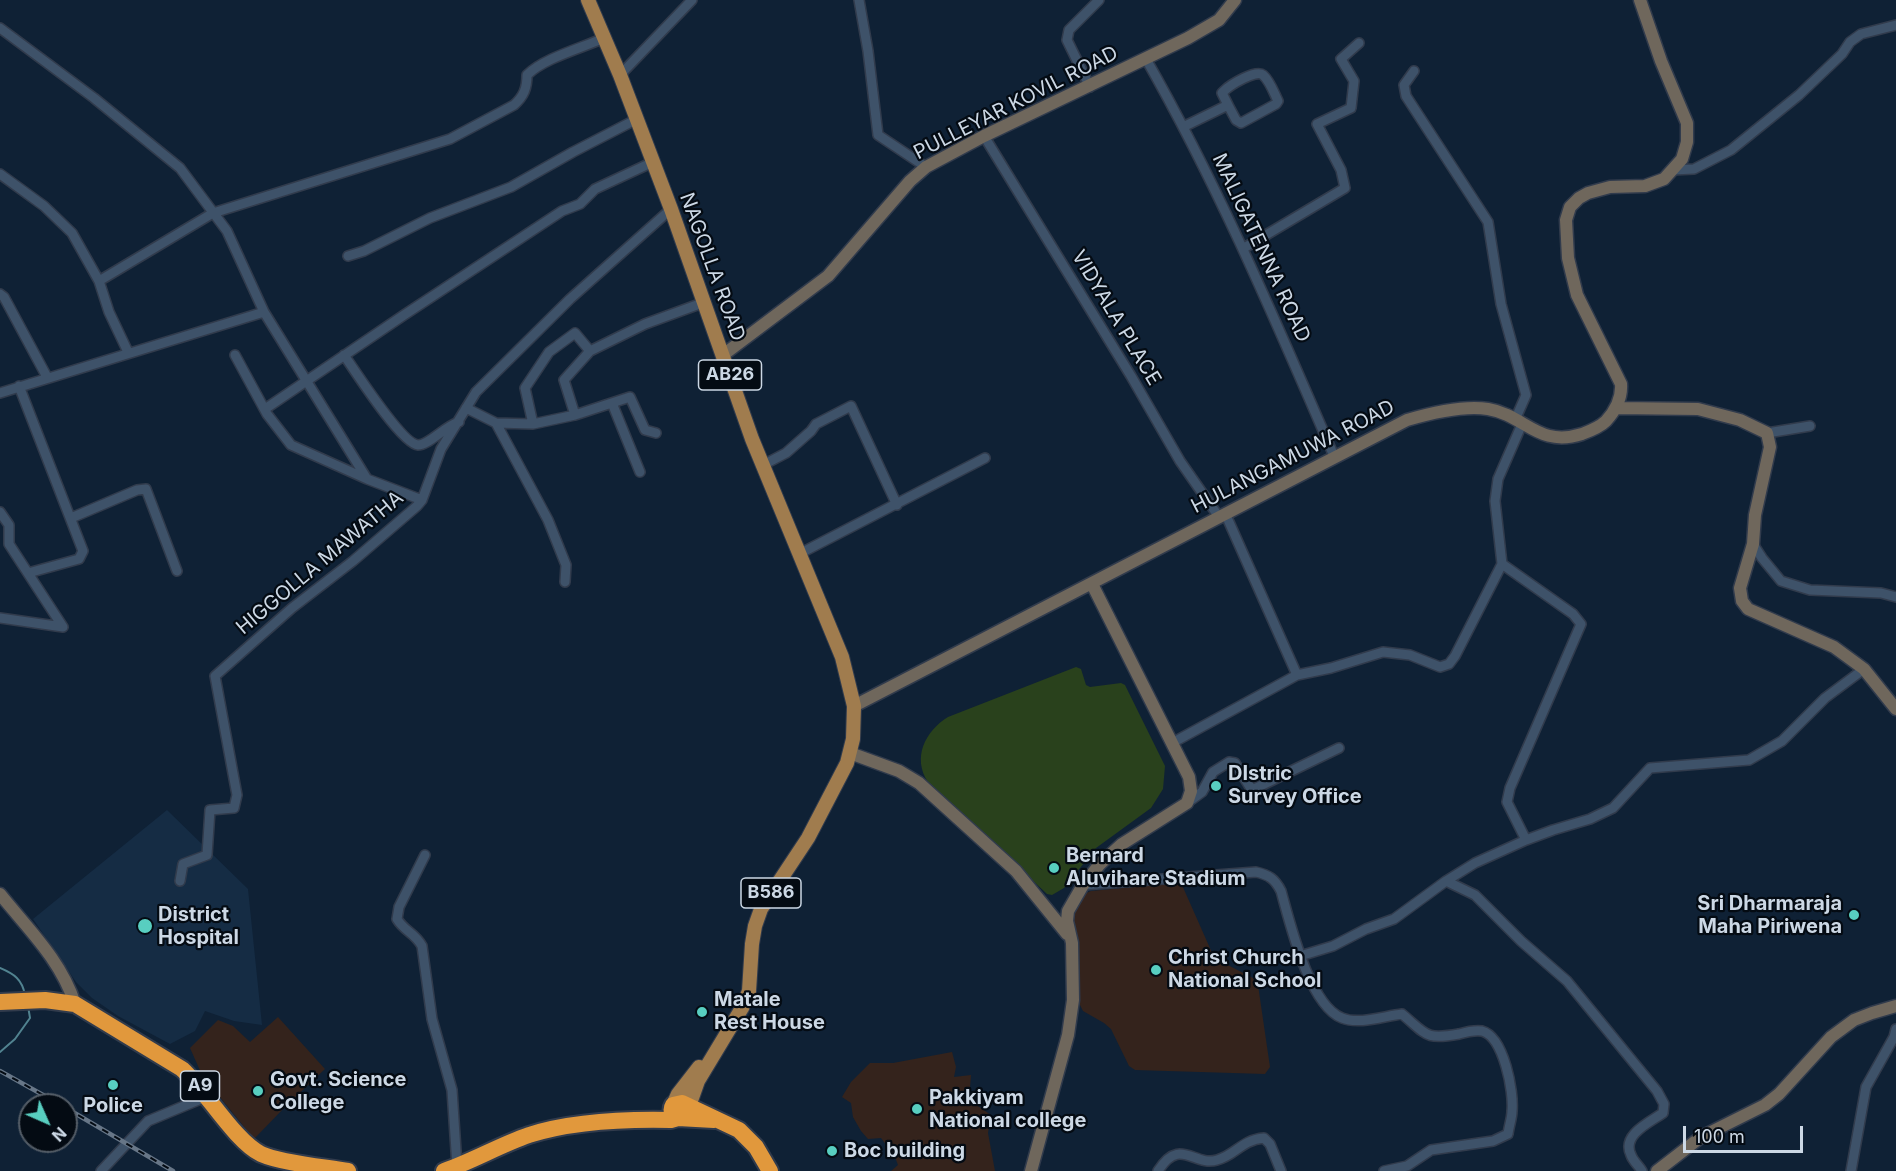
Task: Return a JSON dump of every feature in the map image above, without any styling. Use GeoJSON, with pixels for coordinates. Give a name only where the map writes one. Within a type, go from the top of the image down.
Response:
{"type":"FeatureCollection","features":[{"type":"Feature","properties":{"kind":"highway","name":"A9"},"geometry":{"type":"LineString","coordinates":[[7,1002],[45,1000],[75,1004],[171,1061],[196,1081],[241,1138],[261,1154],[348,1171]]}},
{"type":"Feature","properties":{"kind":"highway"},"geometry":{"type":"LineString","coordinates":[[447,1170],[520,1139],[548,1130],[625,1121],[671,1120],[679,1110],[739,1130],[751,1140],[770,1171]]}},
{"type":"Feature","properties":{"kind":"main road","name":"NAGOLLA ROAD"},"geometry":{"type":"LineString","coordinates":[[588,0],[620,75],[671,209],[763,465],[842,657],[854,706],[855,725],[850,753]]}},
{"type":"Feature","properties":{"kind":"main road","name":"B586"},"geometry":{"type":"LineString","coordinates":[[679,1110],[692,1098],[698,1081],[742,1008],[749,991],[752,944],[761,909],[823,811],[843,773],[850,753]]}},
{"type":"Feature","properties":{"kind":"street"},"geometry":{"type":"LineString","coordinates":[[620,75],[692,0]]}},
{"type":"Feature","properties":{"kind":"street"},"geometry":{"type":"LineString","coordinates":[[858,0],[868,51],[878,135],[926,167]]}},
{"type":"Feature","properties":{"kind":"street"},"geometry":{"type":"LineString","coordinates":[[1090,87],[1067,40],[1070,30],[1099,0]]}},
{"type":"Feature","properties":{"kind":"street","name":"PULLEYAR KOVIL ROAD"},"geometry":{"type":"LineString","coordinates":[[723,355],[828,276],[910,181],[926,167],[1220,20],[1235,0]]}},
{"type":"Feature","properties":{"kind":"street"},"geometry":{"type":"LineString","coordinates":[[1640,0],[1661,61],[1687,123],[1687,142],[1682,159],[1665,179],[1645,186],[1610,187],[1588,193],[1570,207],[1566,220],[1568,258],[1577,295],[1621,384],[1622,393],[1617,408],[1698,409],[1740,420],[1767,433],[1810,426]]}},
{"type":"Feature","properties":{"kind":"street"},"geometry":{"type":"LineString","coordinates":[[1673,170],[1694,169],[1731,150],[1799,95],[1842,54],[1850,42],[1861,34],[1896,26]]}},
{"type":"Feature","properties":{"kind":"street"},"geometry":{"type":"LineString","coordinates":[[0,28],[94,98],[180,168],[227,231],[264,312],[367,479]]}},
{"type":"Feature","properties":{"kind":"street"},"geometry":{"type":"LineString","coordinates":[[99,281],[213,213],[450,140],[514,105],[522,97],[530,71],[604,38]]}},
{"type":"Feature","properties":{"kind":"street"},"geometry":{"type":"LineString","coordinates":[[1244,248],[1345,188],[1341,170],[1317,124],[1351,108],[1354,81],[1341,59],[1359,43]]}},
{"type":"Feature","properties":{"kind":"street","name":"MALIGATENNA ROAD"},"geometry":{"type":"LineString","coordinates":[[1146,59],[1185,126],[1244,248],[1334,456]]}},
{"type":"Feature","properties":{"kind":"street"},"geometry":{"type":"LineString","coordinates":[[1172,743],[1297,675],[1331,668],[1383,652],[1410,654],[1440,666],[1449,664],[1502,564],[1495,501],[1498,479],[1526,395],[1501,304],[1488,222],[1406,96],[1404,85],[1414,71]]}},
{"type":"Feature","properties":{"kind":"street"},"geometry":{"type":"LineString","coordinates":[[1258,73],[1263,75],[1278,101],[1241,123],[1236,120],[1228,105],[1222,93],[1226,88],[1258,73]]}},
{"type":"Feature","properties":{"kind":"street"},"geometry":{"type":"LineString","coordinates":[[1185,126],[1228,105]]}},
{"type":"Feature","properties":{"kind":"street"},"geometry":{"type":"LineString","coordinates":[[348,256],[364,251],[430,218],[511,187],[637,119]]}},
{"type":"Feature","properties":{"kind":"street","name":"VIDYALA PLACE"},"geometry":{"type":"LineString","coordinates":[[984,136],[1131,376],[1180,461],[1222,515],[1297,675]]}},
{"type":"Feature","properties":{"kind":"street"},"geometry":{"type":"LineString","coordinates":[[265,409],[305,380],[562,211],[580,204],[595,189],[653,162]]}},
{"type":"Feature","properties":{"kind":"street"},"geometry":{"type":"LineString","coordinates":[[0,174],[44,206],[72,233],[99,281],[109,312],[128,352]]}},
{"type":"Feature","properties":{"kind":"street","name":"HIGGOLLA MAWATHA"},"geometry":{"type":"LineString","coordinates":[[180,881],[183,864],[207,855],[210,810],[234,808],[237,795],[215,676],[292,608],[353,561],[417,506],[422,500],[441,449],[476,392],[570,299],[671,209]]}},
{"type":"Feature","properties":{"kind":"street"},"geometry":{"type":"LineString","coordinates":[[0,294],[4,297],[47,377]]}},
{"type":"Feature","properties":{"kind":"street"},"geometry":{"type":"LineString","coordinates":[[575,415],[564,380],[590,351],[645,324],[705,302]]}},
{"type":"Feature","properties":{"kind":"street"},"geometry":{"type":"LineString","coordinates":[[0,393],[264,312]]}},
{"type":"Feature","properties":{"kind":"street"},"geometry":{"type":"LineString","coordinates":[[533,424],[525,388],[549,352],[575,333],[590,351]]}},
{"type":"Feature","properties":{"kind":"street"},"geometry":{"type":"LineString","coordinates":[[235,355],[265,409],[291,445],[367,479],[422,500]]}},
{"type":"Feature","properties":{"kind":"street"},"geometry":{"type":"LineString","coordinates":[[344,355],[392,423],[410,442],[416,445],[426,443],[448,425],[459,422]]}},
{"type":"Feature","properties":{"kind":"street"},"geometry":{"type":"LineString","coordinates":[[19,386],[83,551],[79,559],[28,573]]}},
{"type":"Feature","properties":{"kind":"street"},"geometry":{"type":"LineString","coordinates":[[466,408],[496,423],[533,424],[575,415],[630,397],[645,430],[656,433]]}},
{"type":"Feature","properties":{"kind":"street"},"geometry":{"type":"LineString","coordinates":[[612,403],[640,472]]}},
{"type":"Feature","properties":{"kind":"street"},"geometry":{"type":"LineString","coordinates":[[763,465],[786,453],[816,424],[851,406],[897,505]]}},
{"type":"Feature","properties":{"kind":"street","name":"HULANGAMUWA ROAD"},"geometry":{"type":"LineString","coordinates":[[854,706],[1407,420],[1440,411],[1485,408],[1498,411],[1547,437],[1571,437],[1604,423],[1617,408]]}},
{"type":"Feature","properties":{"kind":"street"},"geometry":{"type":"LineString","coordinates":[[496,423],[548,520],[566,565],[565,582]]}},
{"type":"Feature","properties":{"kind":"street"},"geometry":{"type":"LineString","coordinates":[[1767,433],[1770,447],[1755,515],[1753,544],[1740,588],[1742,601],[1748,609],[1834,647],[1864,669],[1896,709]]}},
{"type":"Feature","properties":{"kind":"street"},"geometry":{"type":"LineString","coordinates":[[799,554],[985,458]]}},
{"type":"Feature","properties":{"kind":"street"},"geometry":{"type":"LineString","coordinates":[[71,518],[137,490],[146,489],[177,571]]}},
{"type":"Feature","properties":{"kind":"street"},"geometry":{"type":"LineString","coordinates":[[0,512],[9,525],[9,544],[63,627],[0,618]]}},
{"type":"Feature","properties":{"kind":"street"},"geometry":{"type":"LineString","coordinates":[[1753,544],[1781,581],[1810,590],[1881,593],[1896,597]]}},
{"type":"Feature","properties":{"kind":"street"},"geometry":{"type":"LineString","coordinates":[[1502,564],[1573,614],[1581,624],[1510,788],[1507,802],[1526,840]]}},
{"type":"Feature","properties":{"kind":"street"},"geometry":{"type":"LineString","coordinates":[[1092,584],[1189,777],[1191,791],[1187,803]]}},
{"type":"Feature","properties":{"kind":"street"},"geometry":{"type":"LineString","coordinates":[[1300,956],[1333,946],[1366,929],[1394,919],[1475,863],[1526,840],[1590,819],[1613,808],[1650,768],[1749,760],[1782,741],[1825,698],[1864,669]]}},
{"type":"Feature","properties":{"kind":"street"},"geometry":{"type":"LineString","coordinates":[[1031,1171],[1068,1035],[1073,1000],[1068,911],[1083,885],[1100,864],[1122,844],[1202,792],[1213,772],[1229,762],[1235,763],[1250,787],[1254,789],[1339,748]]}},
{"type":"Feature","properties":{"kind":"street"},"geometry":{"type":"LineString","coordinates":[[850,753],[899,771],[919,783],[1016,872],[1070,937]]}},
{"type":"Feature","properties":{"kind":"street"},"geometry":{"type":"LineString","coordinates":[[425,855],[399,907],[397,919],[403,928],[416,936],[422,946],[432,1019],[452,1090],[447,1170]]}},
{"type":"Feature","properties":{"kind":"street"},"geometry":{"type":"LineString","coordinates":[[1083,885],[1256,872],[1269,875],[1281,891],[1300,956],[1322,1000],[1340,1018],[1353,1020],[1402,1014],[1429,1036],[1440,1037],[1474,1031],[1483,1031],[1491,1036],[1503,1057],[1510,1083],[1512,1110],[1508,1134],[1493,1141],[1431,1150],[1407,1166],[1384,1171]]}},
{"type":"Feature","properties":{"kind":"street"},"geometry":{"type":"LineString","coordinates":[[1446,881],[1475,895],[1521,941],[1567,981],[1657,1091],[1664,1104],[1663,1113],[1635,1133],[1629,1142],[1630,1154],[1642,1171]]}},
{"type":"Feature","properties":{"kind":"street"},"geometry":{"type":"LineString","coordinates":[[0,894],[60,970],[75,1004]]}},
{"type":"Feature","properties":{"kind":"street"},"geometry":{"type":"LineString","coordinates":[[1657,1171],[1701,1137],[1765,1105],[1779,1094],[1831,1037],[1854,1020],[1896,1006]]}},
{"type":"Feature","properties":{"kind":"street"},"geometry":{"type":"LineString","coordinates":[[1851,1171],[1866,1087],[1894,1037],[1896,1029]]}},
{"type":"Feature","properties":{"kind":"street"},"geometry":{"type":"LineString","coordinates":[[101,1171],[148,1121],[208,1096]]}},
{"type":"Feature","properties":{"kind":"street"},"geometry":{"type":"LineString","coordinates":[[1158,1171],[1163,1163],[1172,1156],[1184,1154],[1211,1161],[1219,1160],[1251,1139],[1264,1138],[1270,1144],[1281,1171]]}},
{"type":"Feature","properties":{"kind":"shaded area","name":"District Hospital"},"geometry":{"type":"Polygon","coordinates":[[[167,810],[248,889],[262,1025],[234,1021],[205,1011],[195,1031],[170,1044],[118,1016],[92,998],[76,982],[33,919],[167,810]]]}},
{"type":"Feature","properties":{"kind":"shaded area","name":"Christ Church National School"},"geometry":{"type":"Polygon","coordinates":[[[1177,883],[1182,885],[1213,955],[1218,960],[1255,979],[1258,985],[1270,1067],[1265,1074],[1135,1070],[1129,1066],[1111,1029],[1083,1011],[1080,1005],[1071,909],[1084,894],[1091,891],[1177,883]]]}},
{"type":"Feature","properties":{"kind":"shaded area","name":"Govt. Science College"},"geometry":{"type":"Polygon","coordinates":[[[278,1017],[325,1069],[254,1139],[202,1075],[190,1048],[218,1020],[233,1026],[250,1042],[278,1017]]]}},
{"type":"Feature","properties":{"kind":"shaded area","name":"Pakkiyam National college"},"geometry":{"type":"Polygon","coordinates":[[[952,1052],[956,1067],[954,1077],[971,1075],[969,1100],[991,1115],[988,1133],[995,1171],[891,1171],[898,1165],[895,1157],[881,1138],[868,1139],[853,1117],[851,1103],[842,1097],[851,1082],[870,1063],[893,1063],[952,1052]]]}},
{"type":"Feature","properties":{"kind":"green space"},"geometry":{"type":"Polygon","coordinates":[[[1076,667],[1081,669],[1086,685],[1090,687],[1121,683],[1125,685],[1165,766],[1163,789],[1151,808],[1096,848],[1064,888],[1052,895],[1047,894],[928,782],[923,773],[921,755],[927,737],[948,717],[1076,667]]]}},
{"type":"Feature","properties":{"kind":"waterway"},"geometry":{"type":"LineString","coordinates":[[0,968],[17,978],[25,995]]}},
{"type":"Feature","properties":{"kind":"waterway"},"geometry":{"type":"LineString","coordinates":[[0,1052],[15,1039],[30,1018],[28,1006]]}},
{"type":"Feature","properties":{"kind":"railway"},"geometry":{"type":"LineString","coordinates":[[0,1071],[39,1093]]}},
{"type":"Feature","properties":{"kind":"railway"},"geometry":{"type":"LineString","coordinates":[[78,1115],[173,1171]]}},
{"type":"Feature","properties":{"kind":"place","name":"DIstric Survey Office"},"geometry":{"type":"Point","coordinates":[1216,786]}},
{"type":"Feature","properties":{"kind":"place","name":"Bernard Aluvihare Stadium"},"geometry":{"type":"Point","coordinates":[1054,868]}},
{"type":"Feature","properties":{"kind":"place","name":"Sri Dharmaraja Maha Piriwena"},"geometry":{"type":"Point","coordinates":[1854,915]}},
{"type":"Feature","properties":{"kind":"place","name":"District Hospital"},"geometry":{"type":"Point","coordinates":[145,926]}},
{"type":"Feature","properties":{"kind":"place","name":"Christ Church National School"},"geometry":{"type":"Point","coordinates":[1156,970]}},
{"type":"Feature","properties":{"kind":"place","name":"Matale Rest House"},"geometry":{"type":"Point","coordinates":[702,1012]}},
{"type":"Feature","properties":{"kind":"place","name":"Police"},"geometry":{"type":"Point","coordinates":[113,1085]}},
{"type":"Feature","properties":{"kind":"place","name":"Govt. Science College"},"geometry":{"type":"Point","coordinates":[258,1091]}},
{"type":"Feature","properties":{"kind":"place","name":"Pakkiyam National college"},"geometry":{"type":"Point","coordinates":[917,1109]}},
{"type":"Feature","properties":{"kind":"place","name":"Boc building"},"geometry":{"type":"Point","coordinates":[832,1151]}}]}
